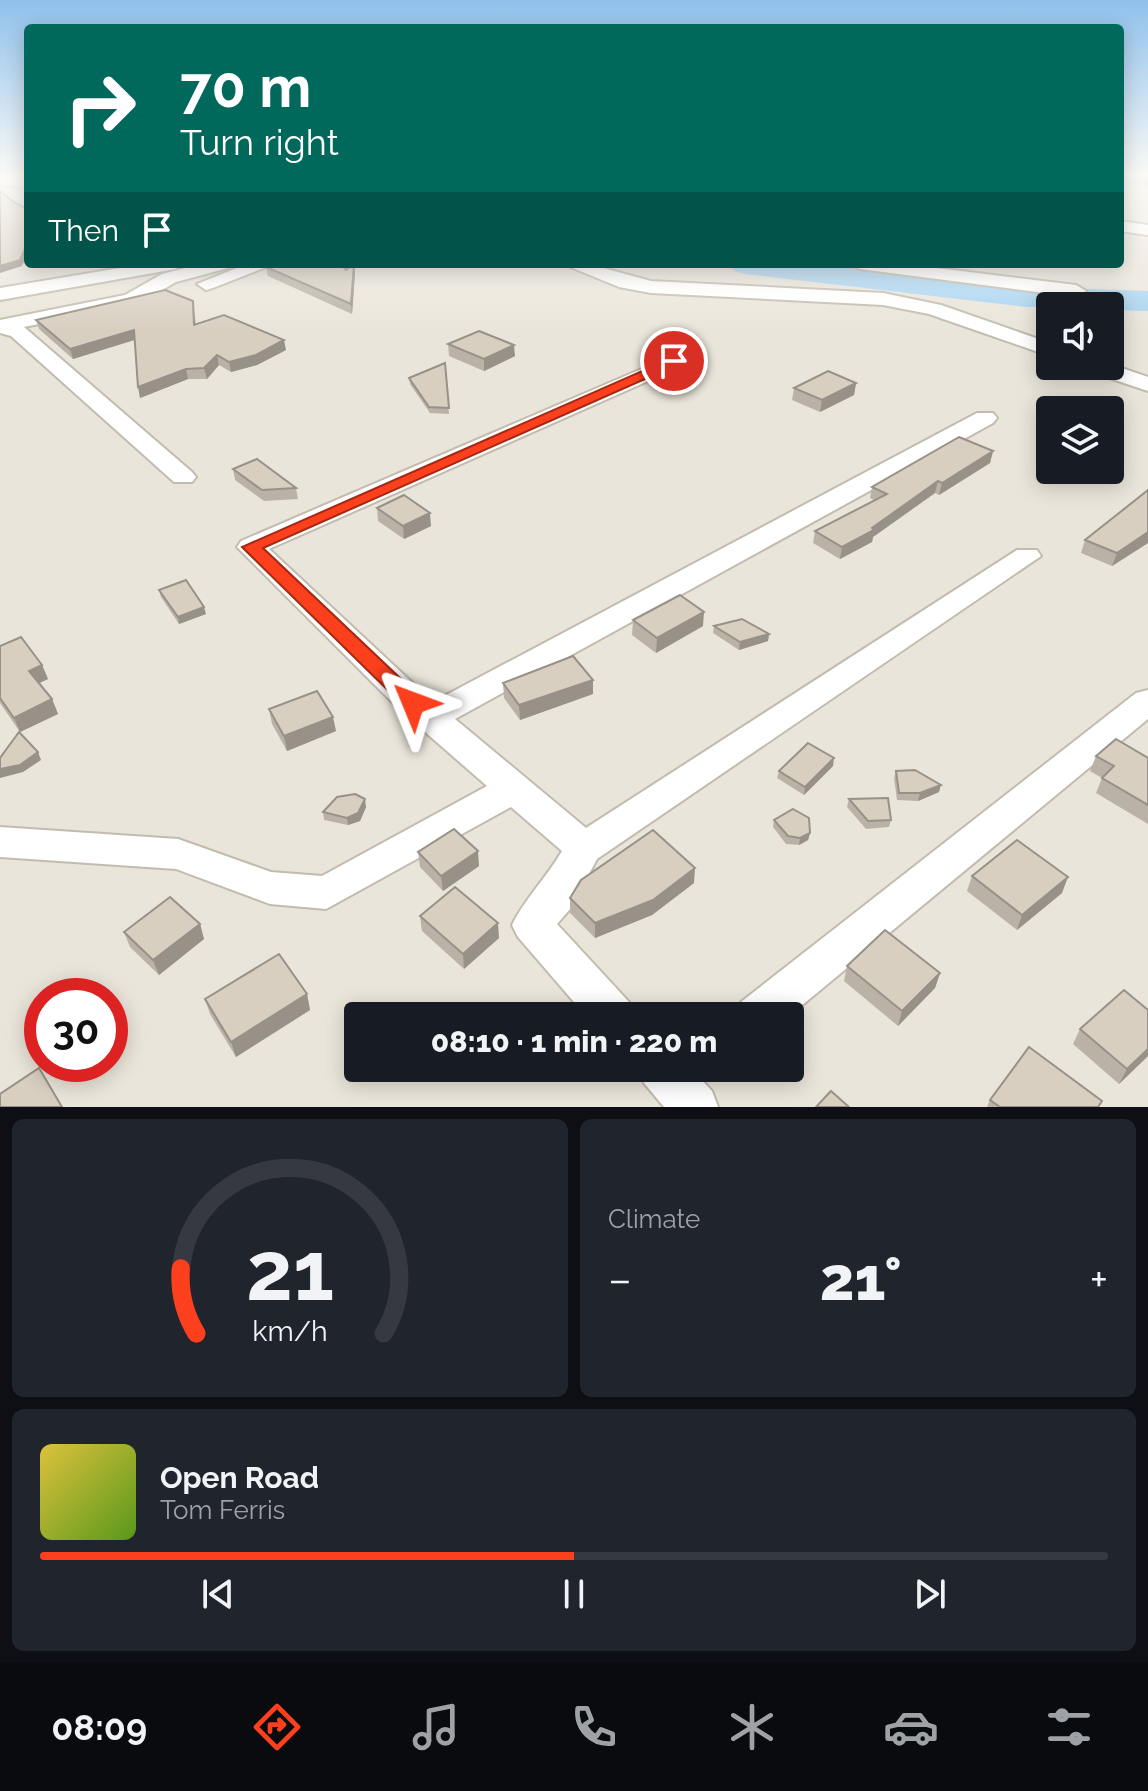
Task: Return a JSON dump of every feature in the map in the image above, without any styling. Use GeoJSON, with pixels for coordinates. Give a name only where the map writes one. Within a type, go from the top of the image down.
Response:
{"type":"FeatureCollection","features":[{"type":"Feature","properties":{"kind":"street"},"geometry":{"type":"LineString","coordinates":[[0,294],[153,268]]}},
{"type":"Feature","properties":{"kind":"street"},"geometry":{"type":"LineString","coordinates":[[131,300],[169,278],[207,268]]}},
{"type":"Feature","properties":{"kind":"street"},"geometry":{"type":"LineString","coordinates":[[0,326],[183,291],[253,268]]}},
{"type":"Feature","properties":{"kind":"street"},"geometry":{"type":"LineString","coordinates":[[583,268],[626,283],[651,287],[838,294],[907,303],[1036,345]]}},
{"type":"Feature","properties":{"kind":"street"},"geometry":{"type":"LineString","coordinates":[[892,268],[1076,291]]}},
{"type":"Feature","properties":{"kind":"street"},"geometry":{"type":"LineString","coordinates":[[0,326],[18,332],[183,477]]}},
{"type":"Feature","properties":{"kind":"street"},"geometry":{"type":"LineString","coordinates":[[584,848],[432,717],[251,547],[674,361]]}},
{"type":"Feature","properties":{"kind":"street"},"geometry":{"type":"LineString","coordinates":[[1124,376],[1148,384]]}},
{"type":"Feature","properties":{"kind":"street"},"geometry":{"type":"LineString","coordinates":[[432,717],[985,418]]}},
{"type":"Feature","properties":{"kind":"street"},"geometry":{"type":"LineString","coordinates":[[601,1002],[532,925],[557,896],[584,848],[1027,556]]}},
{"type":"Feature","properties":{"kind":"street"},"geometry":{"type":"LineString","coordinates":[[773,1002],[1148,701]]}},
{"type":"Feature","properties":{"kind":"street"},"geometry":{"type":"LineString","coordinates":[[0,842],[178,854],[270,888],[326,893],[514,788]]}},
{"type":"Feature","properties":{"kind":"shaded area"},"geometry":{"type":"Polygon","coordinates":[[[0,229],[24,229],[24,268],[1124,268],[1124,229],[1148,229],[1148,1107],[0,1107],[0,229]]]}},
{"type":"Feature","properties":{"kind":"building"},"geometry":{"type":"Polygon","coordinates":[[[0,229],[24,229],[24,251],[20,260],[0,266],[0,229]]]}},
{"type":"Feature","properties":{"kind":"building"},"geometry":{"type":"Polygon","coordinates":[[[268,268],[354,268],[351,304],[268,268]]]}},
{"type":"Feature","properties":{"kind":"building"},"geometry":{"type":"Polygon","coordinates":[[[165,290],[193,301],[194,325],[224,315],[284,340],[256,355],[229,362],[217,355],[204,368],[186,369],[138,387],[134,330],[70,349],[36,320],[165,290]]]}},
{"type":"Feature","properties":{"kind":"building"},"geometry":{"type":"Polygon","coordinates":[[[479,331],[514,345],[484,359],[448,344],[479,331]]]}},
{"type":"Feature","properties":{"kind":"building"},"geometry":{"type":"Polygon","coordinates":[[[445,363],[449,408],[429,407],[409,378],[445,363]]]}},
{"type":"Feature","properties":{"kind":"building"},"geometry":{"type":"Polygon","coordinates":[[[828,371],[856,383],[822,400],[794,388],[828,371]]]}},
{"type":"Feature","properties":{"kind":"building"},"geometry":{"type":"Polygon","coordinates":[[[959,437],[993,451],[942,483],[938,481],[872,528],[874,530],[842,547],[815,531],[887,494],[872,487],[959,437]]]}},
{"type":"Feature","properties":{"kind":"building"},"geometry":{"type":"Polygon","coordinates":[[[257,459],[296,488],[262,490],[233,469],[257,459]]]}},
{"type":"Feature","properties":{"kind":"building"},"geometry":{"type":"Polygon","coordinates":[[[1148,490],[1148,532],[1117,553],[1085,540],[1148,490]]]}},
{"type":"Feature","properties":{"kind":"building"},"geometry":{"type":"Polygon","coordinates":[[[404,495],[430,513],[403,526],[377,508],[404,495]]]}},
{"type":"Feature","properties":{"kind":"building"},"geometry":{"type":"Polygon","coordinates":[[[186,580],[204,607],[178,617],[159,590],[186,580]]]}},
{"type":"Feature","properties":{"kind":"building"},"geometry":{"type":"Polygon","coordinates":[[[680,595],[704,612],[657,638],[633,620],[680,595]]]}},
{"type":"Feature","properties":{"kind":"building"},"geometry":{"type":"Polygon","coordinates":[[[742,619],[769,634],[740,642],[714,626],[742,619]]]}},
{"type":"Feature","properties":{"kind":"building"},"geometry":{"type":"Polygon","coordinates":[[[21,637],[42,665],[29,671],[52,699],[14,718],[0,698],[0,646],[21,637]]]}},
{"type":"Feature","properties":{"kind":"building"},"geometry":{"type":"Polygon","coordinates":[[[573,656],[593,680],[519,705],[503,683],[573,656]]]}},
{"type":"Feature","properties":{"kind":"building"},"geometry":{"type":"Polygon","coordinates":[[[317,691],[333,717],[284,736],[269,709],[317,691]]]}},
{"type":"Feature","properties":{"kind":"building"},"geometry":{"type":"Polygon","coordinates":[[[19,732],[38,752],[20,765],[0,769],[0,758],[19,732]]]}},
{"type":"Feature","properties":{"kind":"building"},"geometry":{"type":"Polygon","coordinates":[[[1116,739],[1148,758],[1148,805],[1102,778],[1114,766],[1096,756],[1116,739]]]}},
{"type":"Feature","properties":{"kind":"building"},"geometry":{"type":"Polygon","coordinates":[[[808,743],[834,758],[805,787],[779,771],[808,743]]]}},
{"type":"Feature","properties":{"kind":"building"},"geometry":{"type":"Polygon","coordinates":[[[915,770],[941,785],[920,793],[899,793],[896,771],[915,770]]]}},
{"type":"Feature","properties":{"kind":"building"},"geometry":{"type":"Polygon","coordinates":[[[355,794],[365,799],[358,813],[347,818],[323,812],[337,797],[355,794]]]}},
{"type":"Feature","properties":{"kind":"building"},"geometry":{"type":"Polygon","coordinates":[[[888,798],[891,820],[868,821],[849,799],[888,798]]]}},
{"type":"Feature","properties":{"kind":"building"},"geometry":{"type":"Polygon","coordinates":[[[793,809],[809,818],[810,833],[800,838],[788,836],[774,820],[793,809]]]}},
{"type":"Feature","properties":{"kind":"building"},"geometry":{"type":"Polygon","coordinates":[[[454,829],[478,851],[441,876],[418,852],[454,829]]]}},
{"type":"Feature","properties":{"kind":"building"},"geometry":{"type":"Polygon","coordinates":[[[653,830],[695,868],[653,900],[595,923],[570,898],[581,880],[653,830]]]}},
{"type":"Feature","properties":{"kind":"building"},"geometry":{"type":"Polygon","coordinates":[[[1017,840],[1068,877],[1022,915],[972,876],[1017,840]]]}},
{"type":"Feature","properties":{"kind":"building"},"geometry":{"type":"Polygon","coordinates":[[[455,887],[498,923],[463,954],[420,916],[455,887]]]}},
{"type":"Feature","properties":{"kind":"building"},"geometry":{"type":"Polygon","coordinates":[[[170,897],[200,924],[153,960],[124,932],[170,897]]]}},
{"type":"Feature","properties":{"kind":"building"},"geometry":{"type":"Polygon","coordinates":[[[885,930],[940,973],[902,1011],[847,966],[885,930]]]}},
{"type":"Feature","properties":{"kind":"building"},"geometry":{"type":"Polygon","coordinates":[[[279,954],[307,994],[231,1042],[205,999],[279,954]]]}},
{"type":"Feature","properties":{"kind":"building"},"geometry":{"type":"Polygon","coordinates":[[[1124,990],[1148,1010],[1148,1049],[1127,1069],[1080,1029],[1124,990]]]}},
{"type":"Feature","properties":{"kind":"building"},"geometry":{"type":"Polygon","coordinates":[[[1029,1047],[1102,1101],[1098,1107],[1000,1107],[990,1100],[1029,1047]]]}},
{"type":"Feature","properties":{"kind":"building"},"geometry":{"type":"Polygon","coordinates":[[[24,1078],[24,1082],[47,1082],[62,1107],[0,1107],[0,1094],[24,1078]]]}},
{"type":"Feature","properties":{"kind":"building"},"geometry":{"type":"Polygon","coordinates":[[[831,1091],[849,1107],[816,1107],[831,1091]]]}},
{"type":"Feature","properties":{"kind":"waterway"},"geometry":{"type":"LineString","coordinates":[[779,268],[1026,297],[1148,301]]}},
{"type":"Feature","properties":{"kind":"route"},"geometry":{"type":"LineString","coordinates":[[413,703],[251,547],[674,361]]}}]}
